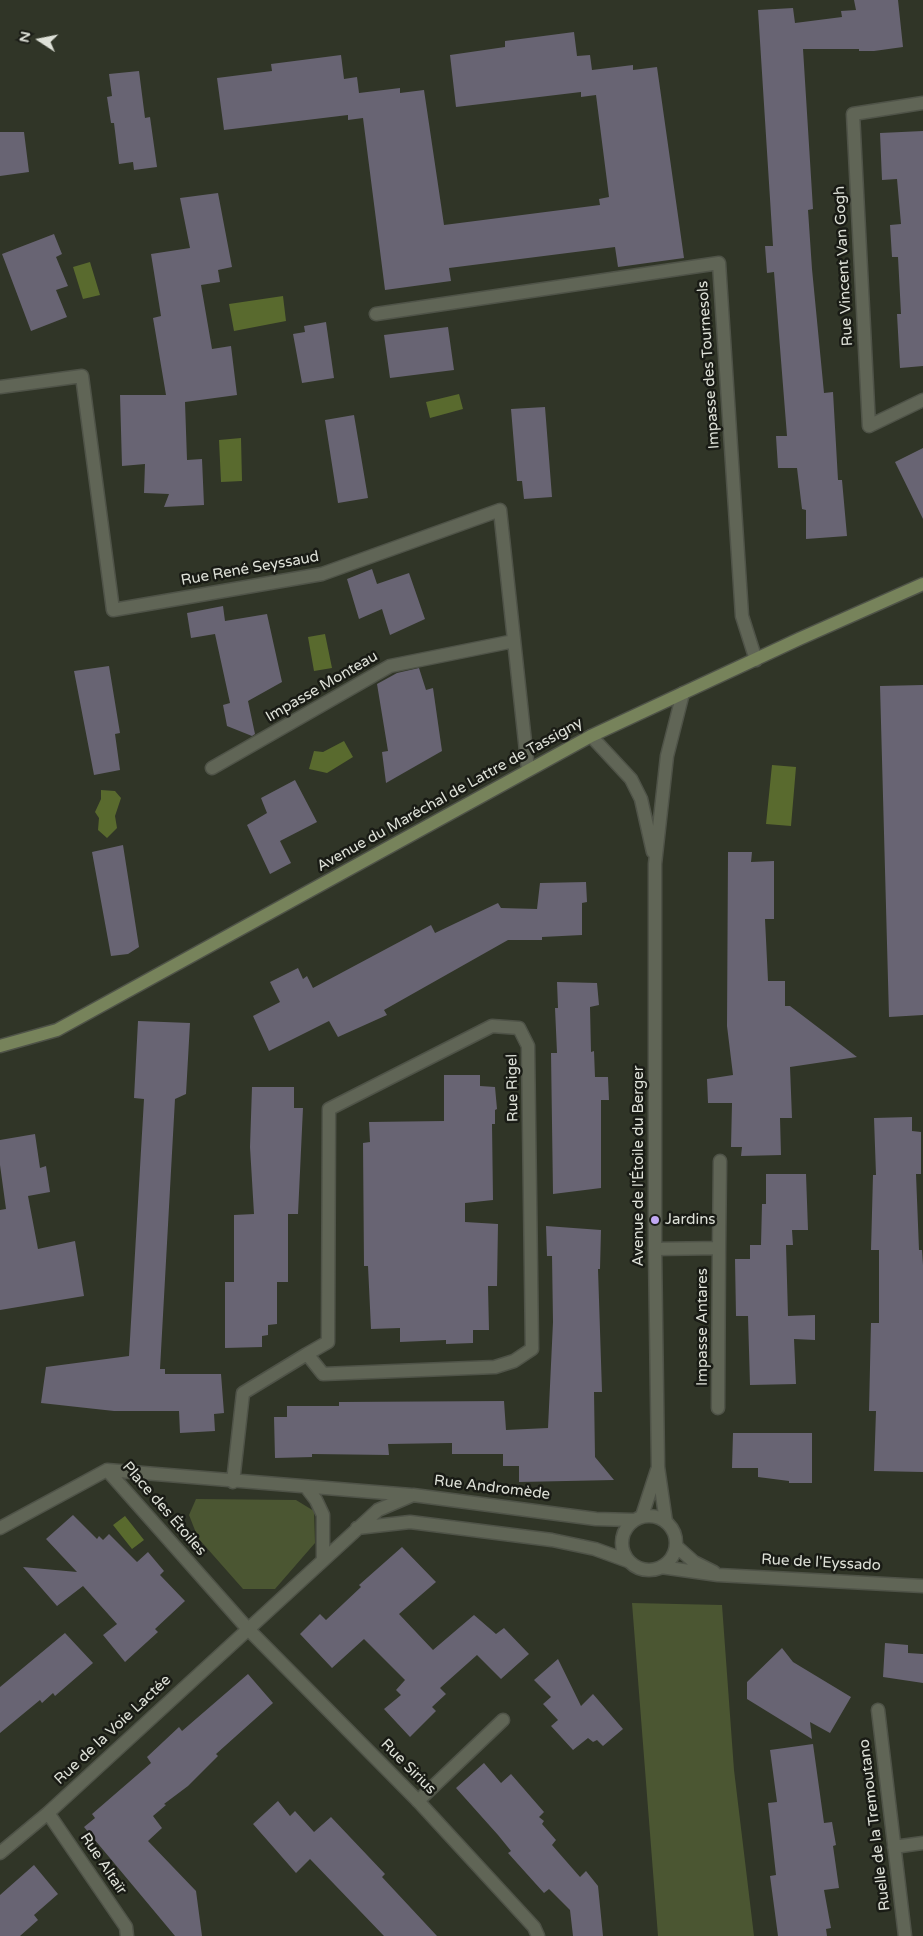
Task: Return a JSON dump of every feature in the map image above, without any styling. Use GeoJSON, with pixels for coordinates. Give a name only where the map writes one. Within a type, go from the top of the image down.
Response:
{"type":"FeatureCollection","features":[{"type":"Feature","properties":{"kind":"main road","name":"Avenue du Maréchal de Lattre de Tassigny"},"geometry":{"type":"LineString","coordinates":[[0,1046],[57,1030],[591,736],[923,584]]}},
{"type":"Feature","properties":{"kind":"street","name":"Rue Vincent Van Gogh"},"geometry":{"type":"LineString","coordinates":[[923,103],[853,114],[869,426],[923,400]]}},
{"type":"Feature","properties":{"kind":"street","name":"Impasse des Tournesols"},"geometry":{"type":"LineString","coordinates":[[376,314],[719,263],[742,616],[756,660]]}},
{"type":"Feature","properties":{"kind":"street","name":"Rue René Seyssaud"},"geometry":{"type":"LineString","coordinates":[[0,387],[82,376],[113,610],[322,574],[500,510],[528,770]]}},
{"type":"Feature","properties":{"kind":"street","name":"Impasse Monteau"},"geometry":{"type":"LineString","coordinates":[[212,768],[390,666],[514,641]]}},
{"type":"Feature","properties":{"kind":"street","name":"Avenue de l'Étoile du Berger"},"geometry":{"type":"LineString","coordinates":[[666,1522],[658,1467],[655,1249],[656,864],[667,756],[683,693]]}},
{"type":"Feature","properties":{"kind":"street","name":"Avenue de l'Étoile du Berger"},"geometry":{"type":"LineString","coordinates":[[591,736],[631,779],[641,799],[656,864]]}},
{"type":"Feature","properties":{"kind":"street","name":"Rue Rigel"},"geometry":{"type":"LineString","coordinates":[[233,1482],[243,1393],[307,1354],[328,1342],[329,1109],[492,1026],[519,1028],[528,1046],[532,1349],[514,1361],[495,1367],[323,1374],[307,1354]]}},
{"type":"Feature","properties":{"kind":"street","name":"Impasse Antares"},"geometry":{"type":"LineString","coordinates":[[718,1408],[720,1161]]}},
{"type":"Feature","properties":{"kind":"street","name":"Impasse Antares"},"geometry":{"type":"LineString","coordinates":[[655,1249],[719,1248]]}},
{"type":"Feature","properties":{"kind":"street","name":"Avenue de l'Étoile du Berger"},"geometry":{"type":"LineString","coordinates":[[638,1518],[658,1467]]}},
{"type":"Feature","properties":{"kind":"street","name":"Place des Étoiles"},"geometry":{"type":"LineString","coordinates":[[107,1470],[233,1482],[413,1495]]}},
{"type":"Feature","properties":{"kind":"street","name":"Place des Étoiles"},"geometry":{"type":"LineString","coordinates":[[107,1470],[247,1628]]}},
{"type":"Feature","properties":{"kind":"street"},"geometry":{"type":"LineString","coordinates":[[0,1528],[107,1470]]}},
{"type":"Feature","properties":{"kind":"street"},"geometry":{"type":"LineString","coordinates":[[306,1487],[316,1500],[323,1515],[323,1558]]}},
{"type":"Feature","properties":{"kind":"street","name":"Rue Andromède"},"geometry":{"type":"LineString","coordinates":[[247,1628],[378,1510],[413,1495],[596,1519],[638,1518]]}},
{"type":"Feature","properties":{"kind":"street"},"geometry":{"type":"LineString","coordinates":[[357,1528],[410,1522],[552,1540],[595,1549],[628,1560],[643,1570],[662,1568],[674,1554],[676,1537],[666,1522],[650,1515],[638,1518],[623,1534],[622,1544],[628,1560]]}},
{"type":"Feature","properties":{"kind":"street","name":"Rue de l'Eyssado"},"geometry":{"type":"LineString","coordinates":[[676,1546],[694,1562],[718,1574]]}},
{"type":"Feature","properties":{"kind":"street","name":"Rue de l'Eyssado"},"geometry":{"type":"LineString","coordinates":[[662,1568],[718,1574],[923,1586]]}},
{"type":"Feature","properties":{"kind":"street","name":"Rue Sirius"},"geometry":{"type":"LineString","coordinates":[[247,1628],[418,1801],[534,1927],[538,1936]]}},
{"type":"Feature","properties":{"kind":"street","name":"Rue de la Voie Lactée"},"geometry":{"type":"LineString","coordinates":[[0,1853],[48,1813],[247,1628]]}},
{"type":"Feature","properties":{"kind":"street","name":"Ruelle de la Tremoutano"},"geometry":{"type":"LineString","coordinates":[[878,1710],[905,1936]]}},
{"type":"Feature","properties":{"kind":"street"},"geometry":{"type":"LineString","coordinates":[[418,1801],[503,1720]]}},
{"type":"Feature","properties":{"kind":"street","name":"Rue Altaïr"},"geometry":{"type":"LineString","coordinates":[[48,1813],[126,1927],[127,1936]]}},
{"type":"Feature","properties":{"kind":"street"},"geometry":{"type":"LineString","coordinates":[[894,1847],[923,1843]]}},
{"type":"Feature","properties":{"kind":"shaded area"},"geometry":{"type":"Polygon","coordinates":[[[90,262],[100,295],[83,299],[73,267],[90,262]]]}},
{"type":"Feature","properties":{"kind":"shaded area"},"geometry":{"type":"Polygon","coordinates":[[[283,296],[286,321],[234,331],[229,304],[283,296]]]}},
{"type":"Feature","properties":{"kind":"shaded area"},"geometry":{"type":"Polygon","coordinates":[[[459,394],[463,409],[430,418],[426,402],[459,394]]]}},
{"type":"Feature","properties":{"kind":"shaded area"},"geometry":{"type":"Polygon","coordinates":[[[241,438],[242,481],[221,482],[219,440],[241,438]]]}},
{"type":"Feature","properties":{"kind":"shaded area"},"geometry":{"type":"Polygon","coordinates":[[[325,634],[332,668],[314,671],[308,637],[325,634]]]}},
{"type":"Feature","properties":{"kind":"shaded area"},"geometry":{"type":"Polygon","coordinates":[[[344,741],[353,757],[327,773],[309,769],[314,751],[323,752],[344,741]]]}},
{"type":"Feature","properties":{"kind":"shaded area"},"geometry":{"type":"Polygon","coordinates":[[[772,765],[796,767],[791,826],[766,824],[772,765]]]}},
{"type":"Feature","properties":{"kind":"shaded area"},"geometry":{"type":"Polygon","coordinates":[[[101,790],[115,791],[121,798],[115,816],[117,828],[107,838],[98,830],[99,818],[95,812],[101,799],[101,790]]]}},
{"type":"Feature","properties":{"kind":"shaded area"},"geometry":{"type":"Polygon","coordinates":[[[196,1499],[296,1500],[314,1511],[315,1543],[275,1589],[243,1589],[198,1538],[189,1515],[196,1499]]]}},
{"type":"Feature","properties":{"kind":"shaded area"},"geometry":{"type":"Polygon","coordinates":[[[125,1516],[144,1540],[132,1549],[113,1525],[125,1516]]]}},
{"type":"Feature","properties":{"kind":"shaded area"},"geometry":{"type":"Polygon","coordinates":[[[632,1603],[722,1605],[734,1770],[754,1936],[658,1936],[632,1603]]]}},
{"type":"Feature","properties":{"kind":"building"},"geometry":{"type":"Polygon","coordinates":[[[854,0],[898,0],[903,47],[874,51],[859,51],[859,49],[803,49],[813,209],[808,210],[812,269],[824,393],[833,392],[838,480],[842,480],[847,536],[806,539],[806,510],[802,509],[797,468],[778,468],[776,436],[787,436],[774,272],[767,273],[765,246],[773,246],[758,10],[793,8],[795,23],[842,17],[841,11],[856,10],[854,0]]]}},
{"type":"Feature","properties":{"kind":"building"},"geometry":{"type":"Polygon","coordinates":[[[574,32],[577,56],[590,55],[592,70],[633,65],[633,70],[657,67],[684,258],[618,267],[615,247],[449,268],[451,281],[385,290],[363,118],[348,120],[348,115],[224,130],[217,78],[272,71],[271,64],[341,55],[344,79],[357,77],[359,93],[400,88],[400,93],[424,90],[444,225],[600,205],[599,199],[609,197],[596,95],[581,97],[581,92],[456,107],[450,55],[505,47],[505,41],[574,32]]]}},
{"type":"Feature","properties":{"kind":"building"},"geometry":{"type":"Polygon","coordinates":[[[139,71],[145,118],[150,117],[157,167],[134,170],[133,162],[119,164],[114,123],[111,123],[107,97],[112,96],[109,74],[139,71]]]}},
{"type":"Feature","properties":{"kind":"building"},"geometry":{"type":"Polygon","coordinates":[[[923,131],[923,366],[900,368],[897,314],[901,314],[898,257],[892,257],[890,225],[901,224],[897,179],[882,180],[880,133],[923,131]]]}},
{"type":"Feature","properties":{"kind":"building"},"geometry":{"type":"Polygon","coordinates":[[[0,132],[24,132],[29,172],[0,176],[0,132]]]}},
{"type":"Feature","properties":{"kind":"building"},"geometry":{"type":"Polygon","coordinates":[[[218,193],[232,267],[218,270],[220,282],[201,285],[212,349],[231,346],[237,395],[185,402],[187,460],[202,459],[204,505],[164,507],[169,494],[144,493],[145,464],[122,466],[120,395],[166,395],[153,318],[161,316],[151,254],[190,248],[180,198],[218,193]]]}},
{"type":"Feature","properties":{"kind":"building"},"geometry":{"type":"Polygon","coordinates":[[[54,234],[62,254],[56,257],[68,286],[56,290],[67,317],[31,331],[2,254],[54,234]]]}},
{"type":"Feature","properties":{"kind":"building"},"geometry":{"type":"Polygon","coordinates":[[[326,322],[334,378],[302,383],[293,334],[305,332],[304,326],[326,322]]]}},
{"type":"Feature","properties":{"kind":"building"},"geometry":{"type":"Polygon","coordinates":[[[448,327],[454,370],[390,378],[384,335],[448,327]]]}},
{"type":"Feature","properties":{"kind":"building"},"geometry":{"type":"Polygon","coordinates":[[[545,407],[552,497],[524,499],[522,481],[517,481],[511,409],[545,407]]]}},
{"type":"Feature","properties":{"kind":"building"},"geometry":{"type":"Polygon","coordinates":[[[354,415],[368,498],[338,503],[325,420],[354,415]]]}},
{"type":"Feature","properties":{"kind":"building"},"geometry":{"type":"Polygon","coordinates":[[[923,448],[923,519],[895,462],[923,448]]]}},
{"type":"Feature","properties":{"kind":"building"},"geometry":{"type":"Polygon","coordinates":[[[372,569],[377,584],[409,573],[425,619],[390,635],[382,609],[359,619],[347,579],[372,569]]]}},
{"type":"Feature","properties":{"kind":"building"},"geometry":{"type":"Polygon","coordinates":[[[223,606],[225,621],[267,614],[282,682],[248,701],[255,734],[252,736],[227,726],[223,705],[230,703],[215,634],[191,638],[187,613],[223,606]]]}},
{"type":"Feature","properties":{"kind":"building"},"geometry":{"type":"Polygon","coordinates":[[[109,666],[120,733],[115,734],[120,770],[94,775],[74,671],[109,666]]]}},
{"type":"Feature","properties":{"kind":"building"},"geometry":{"type":"Polygon","coordinates":[[[419,668],[426,690],[433,688],[442,751],[386,783],[382,752],[388,751],[377,684],[397,673],[419,668]]]}},
{"type":"Feature","properties":{"kind":"building"},"geometry":{"type":"Polygon","coordinates":[[[923,685],[923,1015],[889,1017],[880,686],[923,685]]]}},
{"type":"Feature","properties":{"kind":"building"},"geometry":{"type":"Polygon","coordinates":[[[295,780],[317,822],[280,841],[291,863],[270,874],[247,825],[267,813],[261,798],[295,780]]]}},
{"type":"Feature","properties":{"kind":"building"},"geometry":{"type":"Polygon","coordinates":[[[123,845],[139,947],[128,954],[111,956],[92,852],[123,845]]]}},
{"type":"Feature","properties":{"kind":"building"},"geometry":{"type":"Polygon","coordinates":[[[728,852],[752,852],[751,862],[774,861],[774,919],[765,919],[768,981],[785,981],[785,1006],[790,1006],[857,1057],[790,1067],[792,1118],[780,1118],[781,1155],[741,1156],[742,1147],[731,1147],[732,1103],[708,1103],[707,1079],[733,1075],[727,1026],[728,852]]]}},
{"type":"Feature","properties":{"kind":"building"},"geometry":{"type":"Polygon","coordinates":[[[586,882],[587,902],[582,903],[582,935],[542,937],[542,940],[508,940],[384,1010],[387,1015],[338,1037],[329,1021],[269,1051],[253,1016],[280,1002],[270,982],[298,968],[303,979],[307,976],[313,988],[431,925],[435,933],[498,903],[501,908],[537,909],[540,883],[586,882]]]}},
{"type":"Feature","properties":{"kind":"building"},"geometry":{"type":"Polygon","coordinates":[[[557,982],[597,983],[599,1005],[590,1007],[591,1052],[594,1051],[595,1077],[608,1077],[609,1100],[601,1100],[601,1188],[553,1194],[551,1053],[557,1053],[555,1008],[558,1008],[557,982]]]}},
{"type":"Feature","properties":{"kind":"building"},"geometry":{"type":"Polygon","coordinates":[[[138,1021],[190,1023],[186,1094],[175,1099],[160,1369],[165,1369],[165,1374],[221,1374],[224,1413],[214,1414],[215,1431],[180,1433],[179,1411],[114,1411],[41,1403],[46,1367],[129,1356],[144,1099],[134,1098],[138,1021]]]}},
{"type":"Feature","properties":{"kind":"building"},"geometry":{"type":"Polygon","coordinates":[[[444,1075],[480,1075],[480,1086],[495,1087],[497,1109],[495,1110],[495,1124],[492,1124],[493,1200],[465,1203],[465,1222],[498,1224],[497,1286],[488,1286],[489,1330],[473,1330],[473,1343],[446,1344],[446,1340],[400,1342],[400,1328],[371,1329],[368,1266],[364,1266],[363,1143],[370,1142],[369,1122],[444,1121],[444,1075]]]}},
{"type":"Feature","properties":{"kind":"building"},"geometry":{"type":"Polygon","coordinates":[[[252,1087],[294,1087],[294,1108],[303,1108],[298,1214],[288,1214],[288,1282],[277,1282],[277,1324],[268,1325],[268,1335],[262,1336],[262,1347],[225,1348],[225,1282],[234,1282],[234,1215],[254,1214],[250,1147],[252,1087]]]}},
{"type":"Feature","properties":{"kind":"building"},"geometry":{"type":"Polygon","coordinates":[[[912,1117],[912,1131],[921,1132],[921,1174],[916,1174],[919,1250],[922,1250],[923,1265],[923,1472],[874,1471],[876,1411],[869,1411],[871,1323],[879,1323],[879,1250],[871,1250],[873,1175],[876,1175],[874,1118],[912,1117]]]}},
{"type":"Feature","properties":{"kind":"building"},"geometry":{"type":"Polygon","coordinates":[[[35,1134],[40,1168],[46,1166],[50,1192],[28,1196],[38,1249],[75,1241],[84,1296],[0,1310],[0,1210],[6,1209],[0,1165],[0,1140],[35,1134]]]}},
{"type":"Feature","properties":{"kind":"building"},"geometry":{"type":"Polygon","coordinates":[[[766,1174],[806,1174],[808,1230],[792,1230],[793,1245],[786,1245],[788,1316],[815,1315],[815,1340],[794,1339],[796,1384],[750,1385],[748,1316],[736,1316],[735,1259],[750,1259],[750,1245],[761,1245],[762,1204],[766,1204],[766,1174]]]}},
{"type":"Feature","properties":{"kind":"building"},"geometry":{"type":"Polygon","coordinates":[[[546,1226],[601,1230],[600,1269],[598,1269],[602,1392],[594,1392],[595,1457],[614,1480],[519,1482],[519,1466],[503,1466],[503,1454],[452,1454],[452,1443],[388,1444],[389,1455],[312,1454],[312,1457],[275,1458],[274,1417],[287,1417],[287,1406],[339,1406],[339,1402],[504,1401],[506,1430],[548,1428],[553,1322],[552,1256],[547,1256],[546,1226]]]}},
{"type":"Feature","properties":{"kind":"building"},"geometry":{"type":"Polygon","coordinates":[[[733,1433],[812,1433],[812,1483],[789,1483],[789,1481],[758,1477],[758,1468],[732,1468],[733,1433]]]}},
{"type":"Feature","properties":{"kind":"building"},"geometry":{"type":"Polygon","coordinates":[[[73,1515],[97,1539],[99,1536],[103,1540],[109,1534],[137,1562],[148,1552],[164,1571],[160,1575],[185,1601],[155,1629],[158,1632],[125,1662],[103,1635],[117,1624],[83,1586],[57,1606],[23,1567],[77,1572],[46,1539],[73,1515]]]}},
{"type":"Feature","properties":{"kind":"building"},"geometry":{"type":"Polygon","coordinates":[[[402,1547],[436,1582],[399,1614],[433,1650],[474,1615],[496,1634],[504,1628],[529,1654],[501,1679],[477,1655],[440,1688],[446,1694],[432,1707],[436,1711],[410,1737],[384,1709],[401,1695],[396,1690],[405,1680],[364,1639],[332,1668],[300,1634],[320,1614],[326,1620],[361,1587],[359,1585],[402,1547]]]}},
{"type":"Feature","properties":{"kind":"building"},"geometry":{"type":"Polygon","coordinates":[[[65,1633],[93,1663],[55,1696],[53,1693],[42,1703],[40,1700],[0,1733],[0,1687],[65,1633]]]}},
{"type":"Feature","properties":{"kind":"building"},"geometry":{"type":"Polygon","coordinates":[[[885,1643],[908,1645],[908,1653],[923,1654],[923,1683],[883,1677],[885,1643]]]}},
{"type":"Feature","properties":{"kind":"building"},"geometry":{"type":"Polygon","coordinates":[[[782,1648],[793,1662],[851,1697],[830,1733],[810,1722],[812,1739],[747,1699],[747,1682],[782,1648]]]}},
{"type":"Feature","properties":{"kind":"building"},"geometry":{"type":"Polygon","coordinates":[[[558,1659],[581,1706],[593,1694],[623,1729],[603,1746],[597,1740],[593,1742],[588,1738],[573,1750],[551,1726],[558,1720],[543,1704],[551,1697],[534,1680],[558,1659]]]}},
{"type":"Feature","properties":{"kind":"building"},"geometry":{"type":"Polygon","coordinates":[[[248,1674],[273,1703],[216,1754],[218,1756],[188,1786],[164,1804],[166,1805],[153,1816],[162,1828],[148,1841],[196,1891],[202,1936],[175,1936],[84,1827],[95,1818],[92,1814],[151,1763],[147,1757],[179,1727],[182,1731],[248,1674]]]}},
{"type":"Feature","properties":{"kind":"building"},"geometry":{"type":"Polygon","coordinates":[[[813,1744],[824,1823],[832,1822],[836,1845],[833,1846],[839,1888],[824,1890],[831,1928],[826,1929],[827,1936],[778,1936],[770,1876],[776,1875],[768,1803],[777,1802],[770,1750],[813,1744]]]}},
{"type":"Feature","properties":{"kind":"building"},"geometry":{"type":"Polygon","coordinates":[[[484,1763],[501,1783],[511,1774],[544,1812],[539,1817],[544,1821],[542,1824],[556,1840],[552,1845],[580,1877],[586,1871],[598,1886],[603,1936],[573,1936],[570,1910],[549,1889],[544,1893],[508,1853],[511,1851],[498,1835],[456,1788],[484,1763]]]}},
{"type":"Feature","properties":{"kind":"building"},"geometry":{"type":"Polygon","coordinates":[[[278,1801],[290,1816],[295,1811],[314,1832],[331,1817],[385,1874],[382,1877],[437,1936],[384,1936],[310,1859],[296,1873],[253,1824],[278,1801]]]}},
{"type":"Feature","properties":{"kind":"building"},"geometry":{"type":"Polygon","coordinates":[[[34,1865],[58,1894],[34,1915],[38,1920],[20,1936],[0,1936],[0,1895],[34,1865]]]}},
{"type":"Feature","properties":{"kind":"place","name":"Jardins"},"geometry":{"type":"Point","coordinates":[655,1220]}}]}
